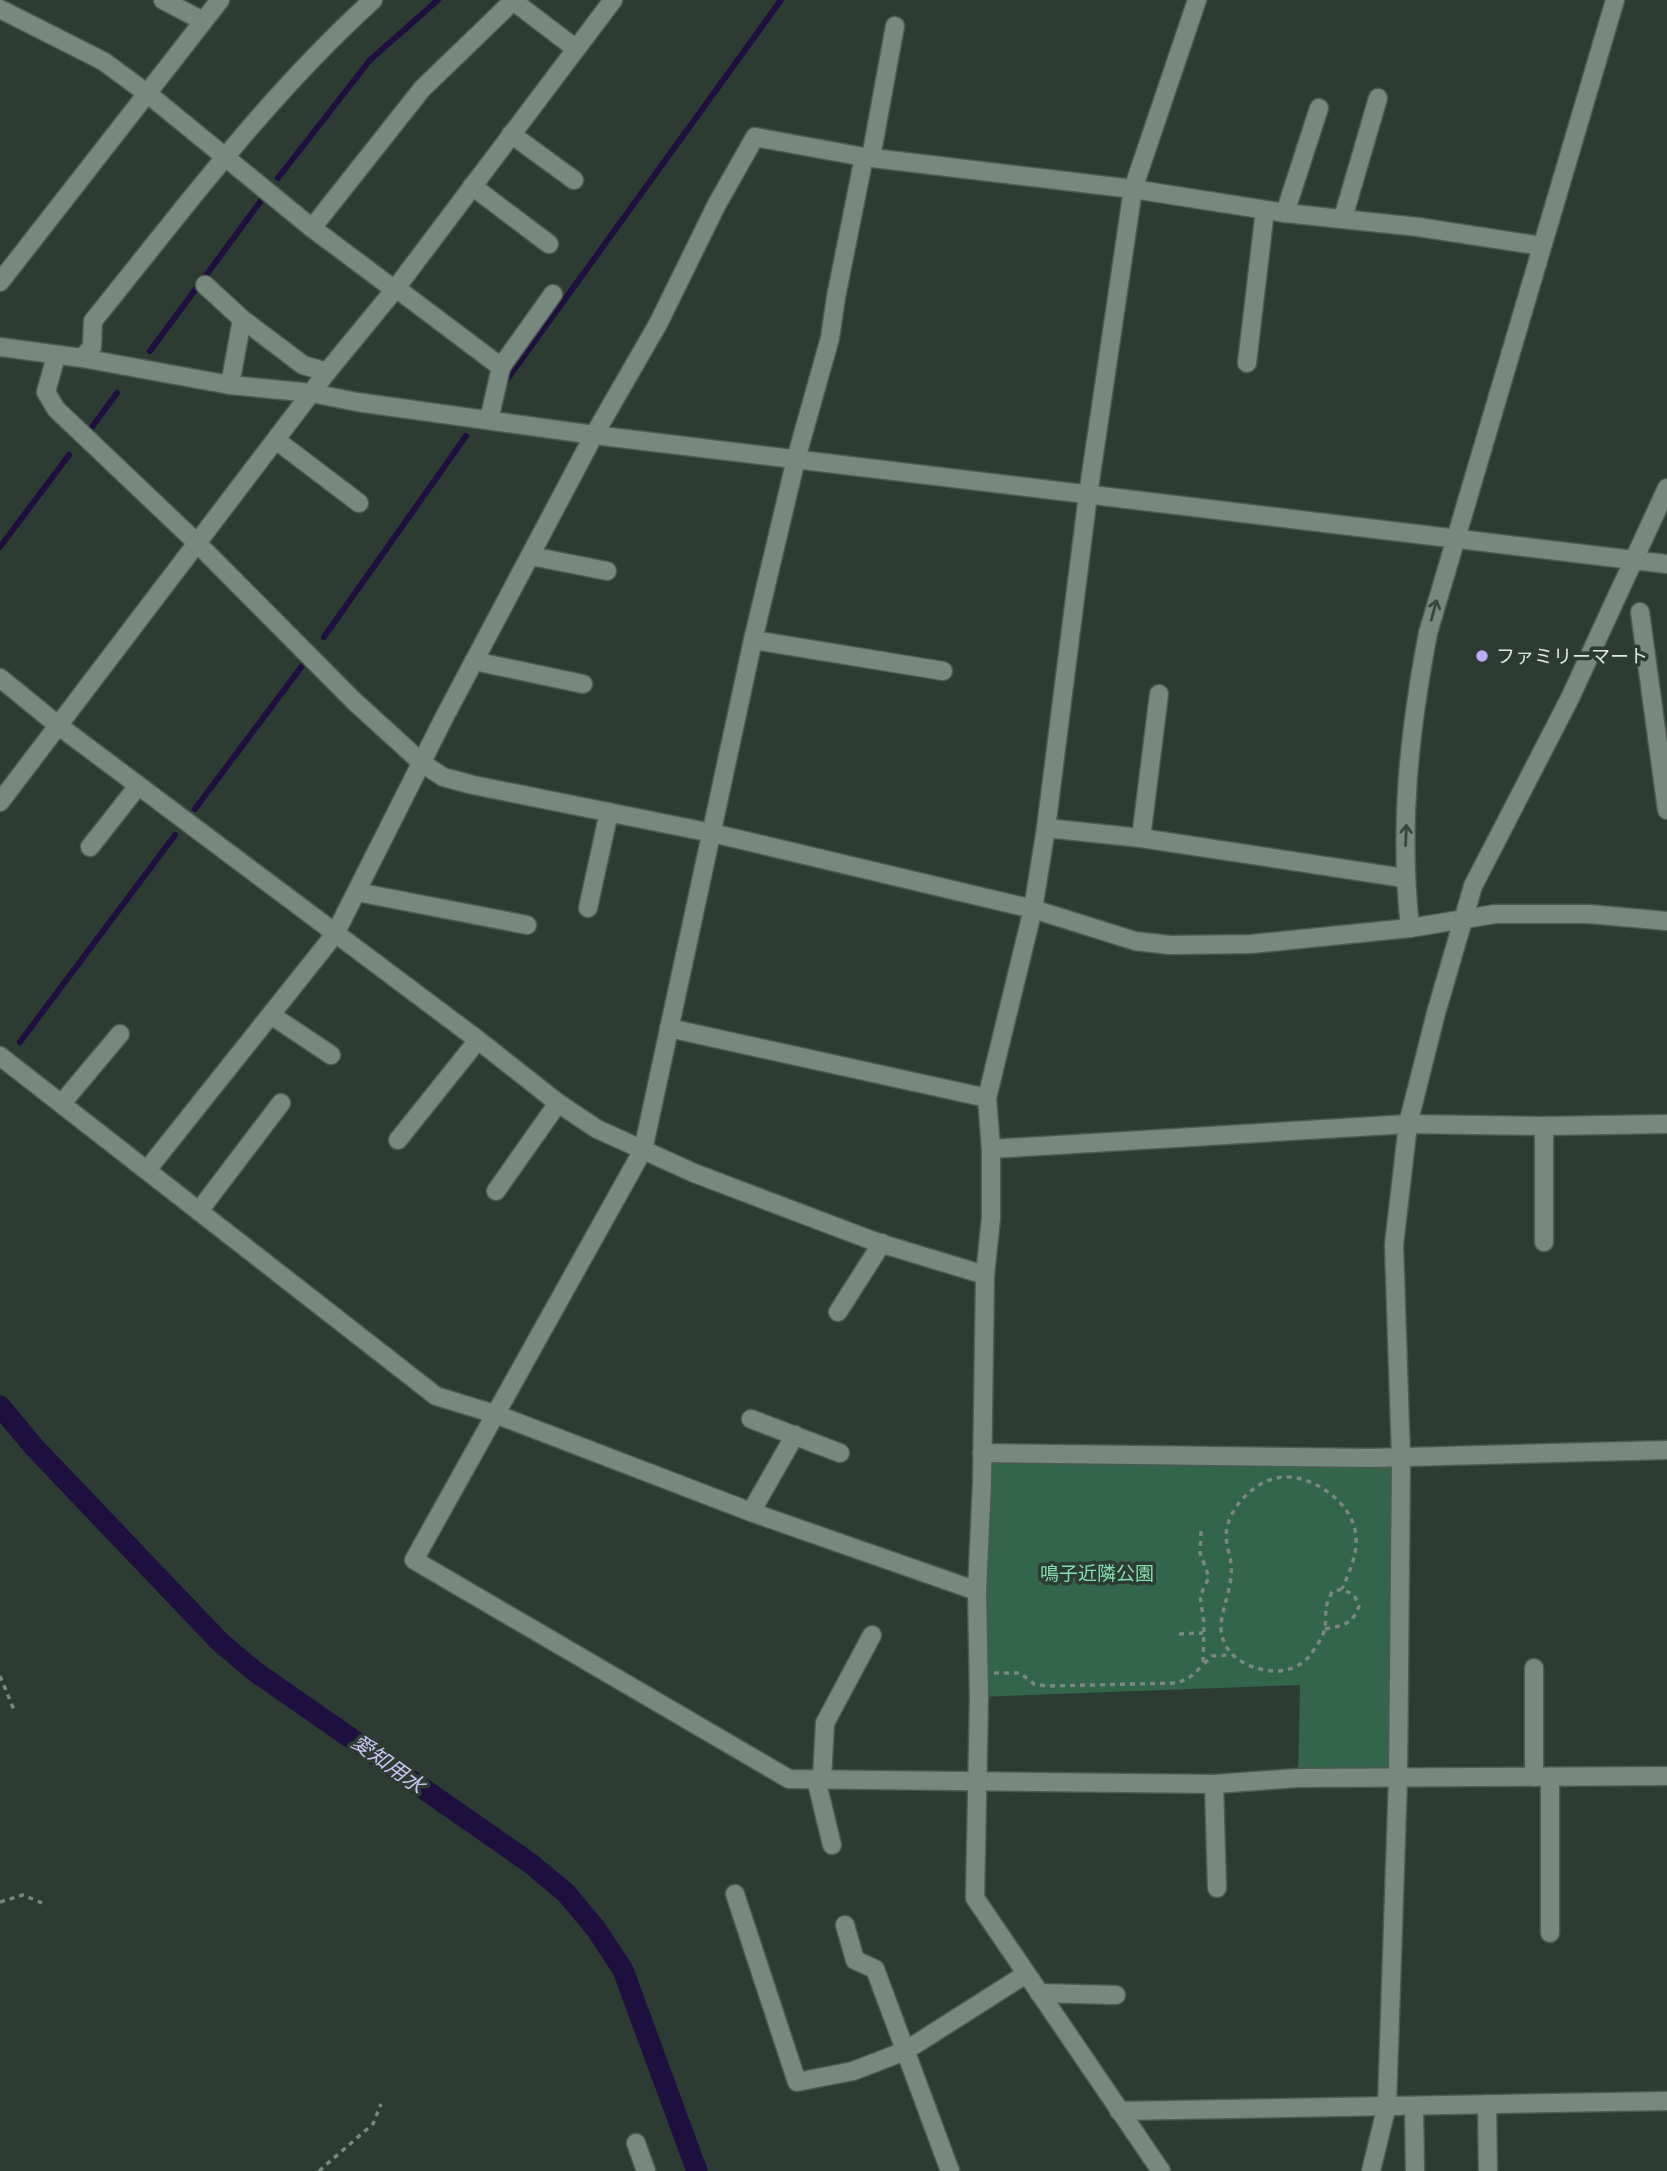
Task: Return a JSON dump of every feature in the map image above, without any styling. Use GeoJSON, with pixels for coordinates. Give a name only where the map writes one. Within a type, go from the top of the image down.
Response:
{"type":"FeatureCollection","features":[{"type":"Feature","properties":{"kind":"street"},"geometry":{"type":"LineString","coordinates":[[163,0],[204,21]]}},
{"type":"Feature","properties":{"kind":"street"},"geometry":{"type":"LineString","coordinates":[[0,282],[220,0]]}},
{"type":"Feature","properties":{"kind":"street"},"geometry":{"type":"LineString","coordinates":[[82,358],[92,347],[93,321],[225,157],[307,62],[373,0]]}},
{"type":"Feature","properties":{"kind":"street"},"geometry":{"type":"LineString","coordinates":[[312,228],[422,89],[512,0],[575,48]]}},
{"type":"Feature","properties":{"kind":"street"},"geometry":{"type":"LineString","coordinates":[[0,802],[327,372],[396,289],[613,0]]}},
{"type":"Feature","properties":{"kind":"street"},"geometry":{"type":"LineString","coordinates":[[1161,2171],[975,1898],[979,1697],[977,1591],[985,1275],[991,1218],[991,1149],[987,1098],[1033,909],[1046,828],[1088,495],[1133,189],[1197,0]]}},
{"type":"Feature","properties":{"kind":"street"},"geometry":{"type":"LineString","coordinates":[[1410,928],[1404,878],[1408,761],[1414,707],[1428,633],[1615,0]]}},
{"type":"Feature","properties":{"kind":"street"},"geometry":{"type":"LineString","coordinates":[[0,9],[103,61],[148,94],[312,228],[501,367]]}},
{"type":"Feature","properties":{"kind":"street"},"geometry":{"type":"LineString","coordinates":[[895,26],[830,338],[796,459],[753,640],[643,1150],[414,1560],[789,1779],[1214,1784],[1298,1778],[1667,1776]]}},
{"type":"Feature","properties":{"kind":"street"},"geometry":{"type":"LineString","coordinates":[[1343,218],[1378,98]]}},
{"type":"Feature","properties":{"kind":"street"},"geometry":{"type":"LineString","coordinates":[[1285,213],[1318,108]]}},
{"type":"Feature","properties":{"kind":"street"},"geometry":{"type":"LineString","coordinates":[[511,134],[574,180]]}},
{"type":"Feature","properties":{"kind":"street"},"geometry":{"type":"LineString","coordinates":[[147,1170],[335,934],[474,661],[594,435],[658,324],[717,204],[755,137],[868,157],[1133,189],[1285,213],[1418,227],[1542,246]]}},
{"type":"Feature","properties":{"kind":"street"},"geometry":{"type":"LineString","coordinates":[[472,186],[549,244]]}},
{"type":"Feature","properties":{"kind":"street"},"geometry":{"type":"LineString","coordinates":[[1247,363],[1265,210]]}},
{"type":"Feature","properties":{"kind":"street"},"geometry":{"type":"LineString","coordinates":[[205,285],[242,318],[303,365],[327,372]]}},
{"type":"Feature","properties":{"kind":"street"},"geometry":{"type":"LineString","coordinates":[[489,420],[501,367],[553,294]]}},
{"type":"Feature","properties":{"kind":"street"},"geometry":{"type":"LineString","coordinates":[[230,385],[242,318]]}},
{"type":"Feature","properties":{"kind":"street"},"geometry":{"type":"LineString","coordinates":[[0,347],[82,358],[230,385],[312,393],[356,402],[594,435],[1667,564]]}},
{"type":"Feature","properties":{"kind":"street"},"geometry":{"type":"LineString","coordinates":[[56,356],[46,391],[56,410],[197,543],[354,701],[422,763],[443,777],[712,833],[1033,909],[1135,941],[1170,945],[1251,944],[1410,928],[1495,914],[1589,914],[1667,921]]}},
{"type":"Feature","properties":{"kind":"street"},"geometry":{"type":"LineString","coordinates":[[276,440],[359,503]]}},
{"type":"Feature","properties":{"kind":"street"},"geometry":{"type":"LineString","coordinates":[[1371,2171],[1387,2105],[1398,1778],[1401,1458],[1394,1245],[1408,1124],[1436,1013],[1473,886],[1570,698],[1667,488]]}},
{"type":"Feature","properties":{"kind":"street"},"geometry":{"type":"LineString","coordinates":[[531,556],[607,571]]}},
{"type":"Feature","properties":{"kind":"street"},"geometry":{"type":"LineString","coordinates":[[1640,612],[1667,810]]}},
{"type":"Feature","properties":{"kind":"street"},"geometry":{"type":"LineString","coordinates":[[753,640],[943,671]]}},
{"type":"Feature","properties":{"kind":"street"},"geometry":{"type":"LineString","coordinates":[[474,661],[583,684]]}},
{"type":"Feature","properties":{"kind":"street"},"geometry":{"type":"LineString","coordinates":[[0,678],[138,786],[558,1103],[597,1129],[694,1173],[882,1243],[985,1275]]}},
{"type":"Feature","properties":{"kind":"street"},"geometry":{"type":"LineString","coordinates":[[1141,838],[1160,694]]}},
{"type":"Feature","properties":{"kind":"street"},"geometry":{"type":"LineString","coordinates":[[90,847],[138,786]]}},
{"type":"Feature","properties":{"kind":"street"},"geometry":{"type":"LineString","coordinates":[[588,908],[609,812]]}},
{"type":"Feature","properties":{"kind":"street"},"geometry":{"type":"LineString","coordinates":[[1046,828],[1141,838],[1404,878]]}},
{"type":"Feature","properties":{"kind":"street"},"geometry":{"type":"LineString","coordinates":[[357,892],[527,925]]}},
{"type":"Feature","properties":{"kind":"street"},"geometry":{"type":"LineString","coordinates":[[271,1015],[331,1055]]}},
{"type":"Feature","properties":{"kind":"street"},"geometry":{"type":"LineString","coordinates":[[668,1028],[987,1098]]}},
{"type":"Feature","properties":{"kind":"street"},"geometry":{"type":"LineString","coordinates":[[62,1103],[120,1034]]}},
{"type":"Feature","properties":{"kind":"street"},"geometry":{"type":"LineString","coordinates":[[398,1140],[478,1040]]}},
{"type":"Feature","properties":{"kind":"street"},"geometry":{"type":"LineString","coordinates":[[0,1056],[436,1396],[495,1414],[751,1512],[977,1591]]}},
{"type":"Feature","properties":{"kind":"street"},"geometry":{"type":"LineString","coordinates":[[199,1211],[281,1102]]}},
{"type":"Feature","properties":{"kind":"street"},"geometry":{"type":"LineString","coordinates":[[496,1191],[558,1103]]}},
{"type":"Feature","properties":{"kind":"street"},"geometry":{"type":"LineString","coordinates":[[991,1149],[1408,1124],[1667,1124]]}},
{"type":"Feature","properties":{"kind":"street"},"geometry":{"type":"LineString","coordinates":[[1544,1126],[1544,1242]]}},
{"type":"Feature","properties":{"kind":"street"},"geometry":{"type":"LineString","coordinates":[[838,1312],[882,1243]]}},
{"type":"Feature","properties":{"kind":"street"},"geometry":{"type":"LineString","coordinates":[[751,1419],[840,1453]]}},
{"type":"Feature","properties":{"kind":"street"},"geometry":{"type":"LineString","coordinates":[[751,1512],[795,1435]]}},
{"type":"Feature","properties":{"kind":"street"},"geometry":{"type":"LineString","coordinates":[[982,1453],[1401,1458],[1667,1450]]}},
{"type":"Feature","properties":{"kind":"street"},"geometry":{"type":"LineString","coordinates":[[832,1845],[819,1779],[825,1723],[872,1635]]}},
{"type":"Feature","properties":{"kind":"street"},"geometry":{"type":"LineString","coordinates":[[1534,1668],[1550,1933]]}},
{"type":"Feature","properties":{"kind":"street"},"geometry":{"type":"LineString","coordinates":[[1214,1784],[1217,1888]]}},
{"type":"Feature","properties":{"kind":"street"},"geometry":{"type":"LineString","coordinates":[[735,1894],[797,2082],[853,2071],[905,2052],[1026,1974]]}},
{"type":"Feature","properties":{"kind":"street"},"geometry":{"type":"LineString","coordinates":[[845,1925],[855,1960],[875,1969],[950,2171]]}},
{"type":"Feature","properties":{"kind":"street"},"geometry":{"type":"LineString","coordinates":[[1039,1993],[1116,1995]]}},
{"type":"Feature","properties":{"kind":"street"},"geometry":{"type":"LineString","coordinates":[[1119,2111],[1667,2101]]}},
{"type":"Feature","properties":{"kind":"street"},"geometry":{"type":"LineString","coordinates":[[1488,2104],[1488,2171]]}},
{"type":"Feature","properties":{"kind":"street"},"geometry":{"type":"LineString","coordinates":[[1414,2106],[1415,2171]]}},
{"type":"Feature","properties":{"kind":"street"},"geometry":{"type":"LineString","coordinates":[[636,2143],[646,2171]]}},
{"type":"Feature","properties":{"kind":"path"},"geometry":{"type":"LineString","coordinates":[[1230,1655],[1221,1630],[1232,1574],[1224,1537],[1233,1513],[1253,1488],[1276,1478],[1300,1479],[1326,1490],[1341,1502],[1353,1519],[1356,1539],[1353,1561],[1342,1589]]}},
{"type":"Feature","properties":{"kind":"path"},"geometry":{"type":"LineString","coordinates":[[1201,1531],[1200,1553],[1209,1577],[1200,1596],[1204,1623],[1203,1665]]}},
{"type":"Feature","properties":{"kind":"path"},"geometry":{"type":"LineString","coordinates":[[977,1672],[1020,1673],[1034,1684],[1047,1686],[1177,1684],[1189,1678],[1212,1656],[1230,1655],[1247,1666],[1273,1671],[1292,1669],[1309,1658],[1325,1629],[1324,1609],[1332,1592],[1342,1589],[1354,1595],[1359,1606],[1356,1616],[1350,1623],[1325,1629]]}},
{"type":"Feature","properties":{"kind":"path"},"geometry":{"type":"LineString","coordinates":[[1179,1634],[1203,1633]]}},
{"type":"Feature","properties":{"kind":"path"},"geometry":{"type":"LineString","coordinates":[[0,1676],[14,1710]]}},
{"type":"Feature","properties":{"kind":"path"},"geometry":{"type":"LineString","coordinates":[[0,1902],[23,1895],[42,1903]]}},
{"type":"Feature","properties":{"kind":"path"},"geometry":{"type":"LineString","coordinates":[[319,2171],[373,2124],[381,2104]]}},
{"type":"Feature","properties":{"kind":"green space","name":"鳴子近隣公園"},"geometry":{"type":"Polygon","coordinates":[[[982,1453],[1401,1458],[1398,1778],[1298,1778],[1300,1685],[979,1697],[982,1453]]]}},
{"type":"Feature","properties":{"kind":"waterway"},"geometry":{"type":"LineString","coordinates":[[278,178],[370,60],[438,0]]}},
{"type":"Feature","properties":{"kind":"waterway"},"geometry":{"type":"LineString","coordinates":[[503,385],[781,0]]}},
{"type":"Feature","properties":{"kind":"waterway"},"geometry":{"type":"LineString","coordinates":[[150,351],[263,198]]}},
{"type":"Feature","properties":{"kind":"waterway"},"geometry":{"type":"LineString","coordinates":[[92,427],[117,393]]}},
{"type":"Feature","properties":{"kind":"waterway"},"geometry":{"type":"LineString","coordinates":[[324,637],[466,436]]}},
{"type":"Feature","properties":{"kind":"waterway"},"geometry":{"type":"LineString","coordinates":[[0,547],[69,455]]}},
{"type":"Feature","properties":{"kind":"waterway"},"geometry":{"type":"LineString","coordinates":[[195,809],[302,666]]}},
{"type":"Feature","properties":{"kind":"waterway"},"geometry":{"type":"LineString","coordinates":[[20,1042],[175,835]]}},
{"type":"Feature","properties":{"kind":"waterway","name":"愛知用水"},"geometry":{"type":"LineString","coordinates":[[0,1406],[34,1447],[220,1642],[253,1670],[530,1863],[566,1893],[596,1929],[623,1970],[697,2171]]}},
{"type":"Feature","properties":{"kind":"place","name":"ファミリーマート"},"geometry":{"type":"Point","coordinates":[1482,656]}}]}
